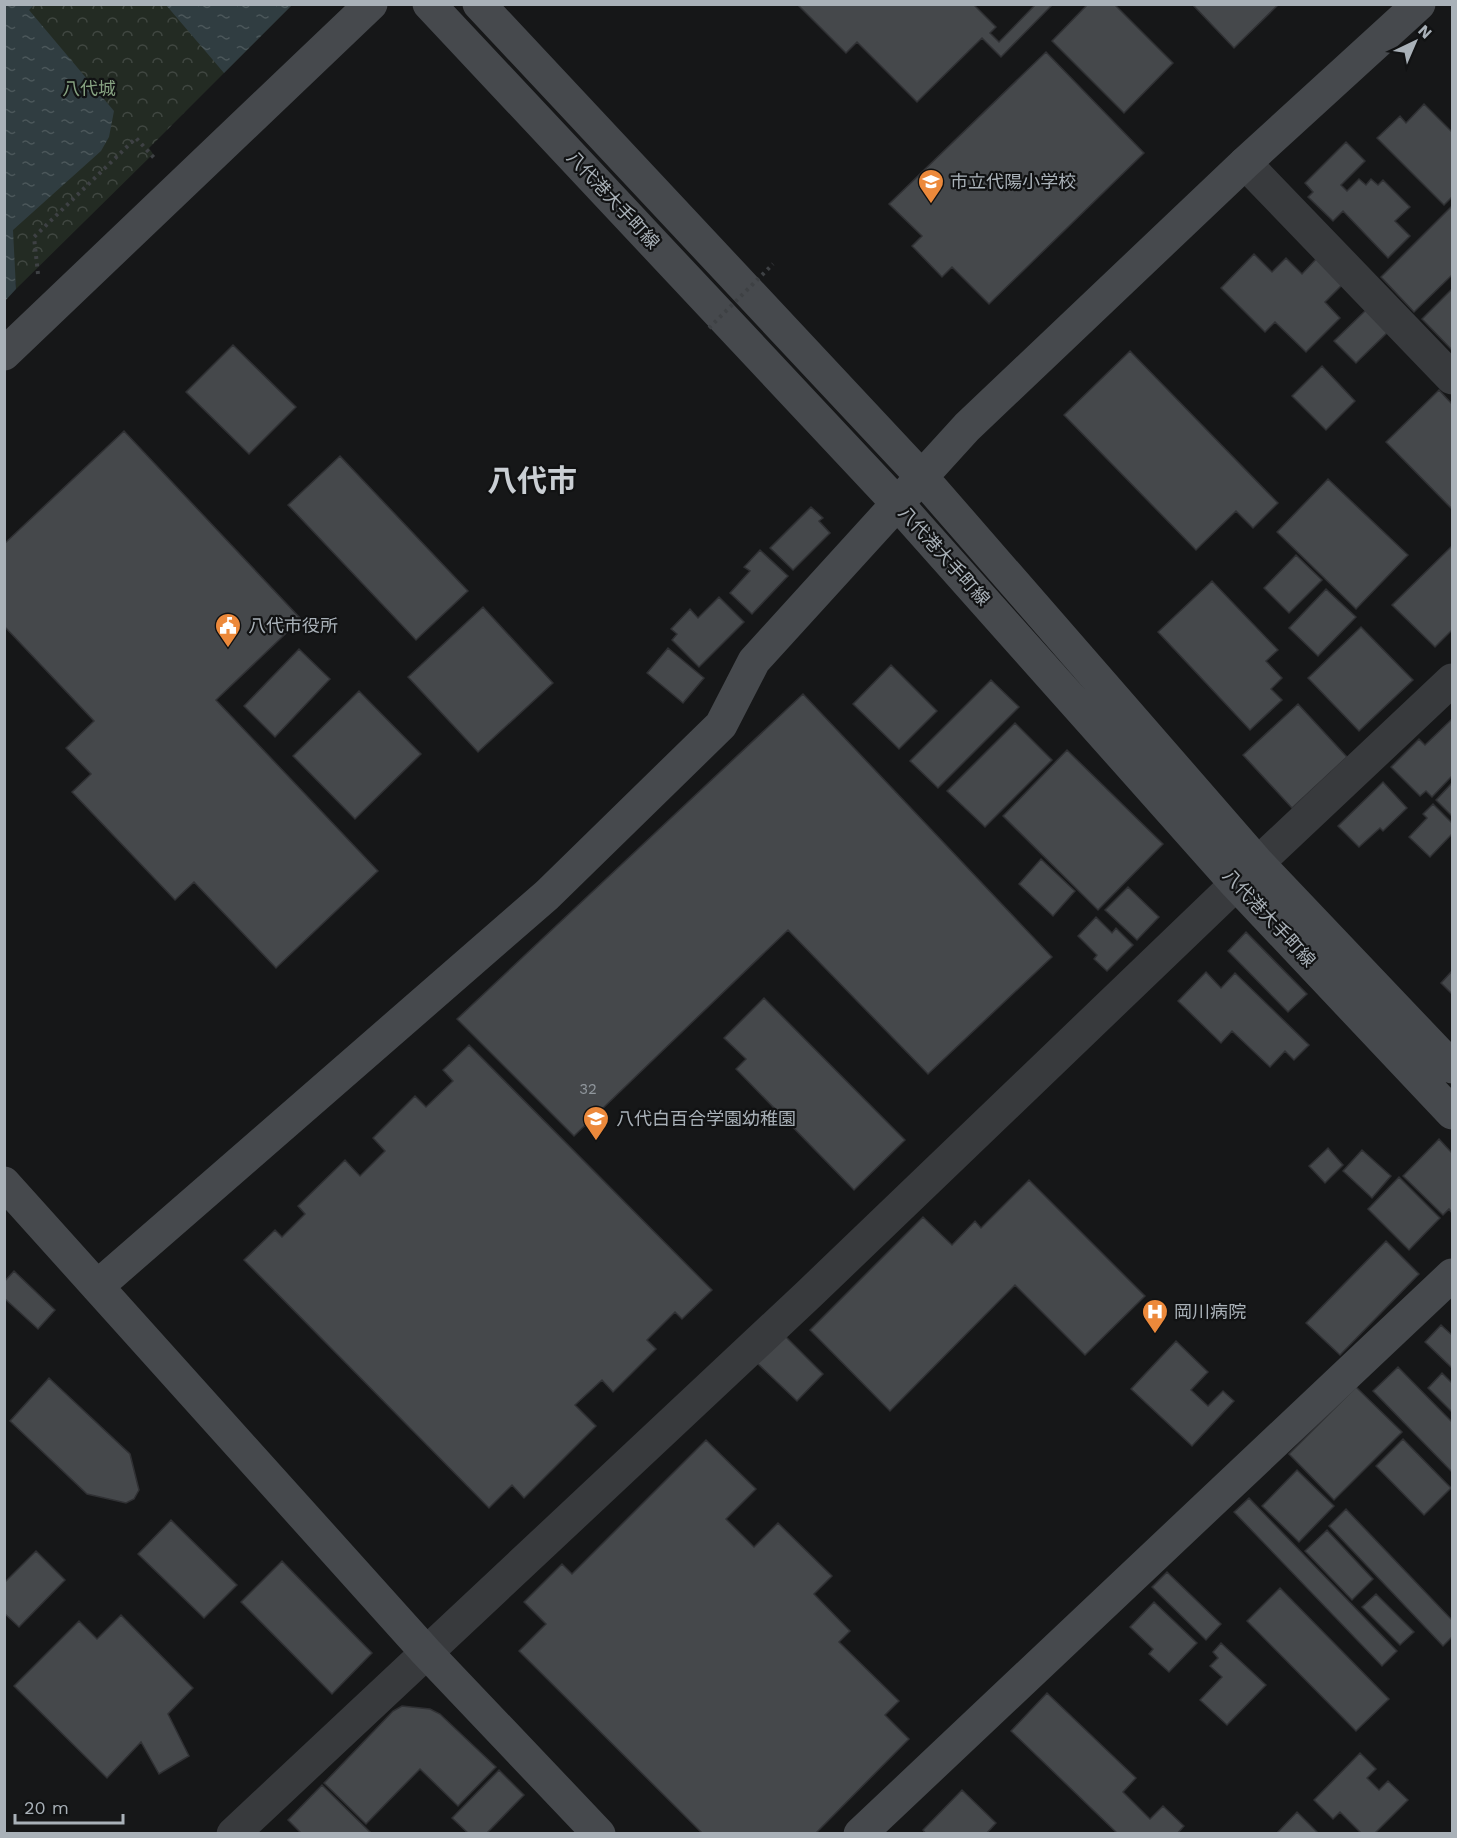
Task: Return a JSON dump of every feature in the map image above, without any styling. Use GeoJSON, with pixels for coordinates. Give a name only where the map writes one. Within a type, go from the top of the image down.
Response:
{"type":"FeatureCollection","features":[{"type":"Feature","properties":{"kind":"street"},"geometry":{"type":"LineString","coordinates":[[4,354],[371,4]]}},
{"type":"Feature","properties":{"kind":"street","name":"八代港大手町線"},"geometry":{"type":"LineString","coordinates":[[429,4],[1247,873],[1452,1067]]}},
{"type":"Feature","properties":{"kind":"street","name":"八代港大手町線"},"geometry":{"type":"LineString","coordinates":[[479,4],[920,475],[1247,873],[1452,1113]]}},
{"type":"Feature","properties":{"kind":"street"},"geometry":{"type":"LineString","coordinates":[[99,1285],[547,895],[721,725],[754,661],[920,475],[967,427],[1245,163],[1419,4]]}},
{"type":"Feature","properties":{"kind":"street"},"geometry":{"type":"LineString","coordinates":[[1245,163],[1452,378]]}},
{"type":"Feature","properties":{"kind":"street"},"geometry":{"type":"LineString","coordinates":[[233,1833],[809,1294],[1247,873],[1452,680]]}},
{"type":"Feature","properties":{"kind":"street"},"geometry":{"type":"LineString","coordinates":[[4,1183],[99,1285],[426,1652],[599,1833]]}},
{"type":"Feature","properties":{"kind":"street"},"geometry":{"type":"LineString","coordinates":[[860,1833],[1452,1275]]}},
{"type":"Feature","properties":{"kind":"path"},"geometry":{"type":"LineString","coordinates":[[39,285],[34,237],[136,138],[158,163]]}},
{"type":"Feature","properties":{"kind":"path"},"geometry":{"type":"LineString","coordinates":[[709,328],[773,264]]}},
{"type":"Feature","properties":{"kind":"green space","name":"八代城"},"geometry":{"type":"Polygon","coordinates":[[[5,5],[292,5],[149,148],[153,154],[16,289],[16,282],[5,292],[5,5]]]}},
{"type":"Feature","properties":{"kind":"water"},"geometry":{"type":"Polygon","coordinates":[[[5,4],[34,5],[29,10],[114,111],[109,137],[101,151],[13,230],[16,289],[5,301],[5,4]]]}},
{"type":"Feature","properties":{"kind":"water"},"geometry":{"type":"Polygon","coordinates":[[[166,5],[292,5],[224,73],[166,5]]]}},
{"type":"Feature","properties":{"kind":"building"},"geometry":{"type":"Polygon","coordinates":[[[797,4],[973,4],[996,27],[990,33],[999,42],[1036,4],[1053,4],[1001,57],[982,38],[917,102],[857,42],[846,53],[797,4]]]}},
{"type":"Feature","properties":{"kind":"building"},"geometry":{"type":"Polygon","coordinates":[[[1088,4],[1114,4],[1173,63],[1124,113],[1052,41],[1088,4]]]}},
{"type":"Feature","properties":{"kind":"building"},"geometry":{"type":"Polygon","coordinates":[[[1192,4],[1279,4],[1234,48],[1192,4]]]}},
{"type":"Feature","properties":{"kind":"building"},"geometry":{"type":"Polygon","coordinates":[[[1046,52],[1144,153],[989,304],[952,267],[942,277],[912,246],[922,236],[889,204],[1046,52]]]}},
{"type":"Feature","properties":{"kind":"building"},"geometry":{"type":"Polygon","coordinates":[[[1424,104],[1452,132],[1452,197],[1444,205],[1377,138],[1400,116],[1406,123],[1424,104]]]}},
{"type":"Feature","properties":{"kind":"building"},"geometry":{"type":"Polygon","coordinates":[[[1346,142],[1365,161],[1341,185],[1347,191],[1359,179],[1366,185],[1371,179],[1378,185],[1383,180],[1410,207],[1395,221],[1410,236],[1388,258],[1343,211],[1333,221],[1308,197],[1313,192],[1305,183],[1346,142]]]}},
{"type":"Feature","properties":{"kind":"building"},"geometry":{"type":"Polygon","coordinates":[[[1452,206],[1452,275],[1414,312],[1381,277],[1452,206]]]}},
{"type":"Feature","properties":{"kind":"building"},"geometry":{"type":"Polygon","coordinates":[[[1254,254],[1272,272],[1286,258],[1302,274],[1317,258],[1343,284],[1325,302],[1340,318],[1306,352],[1275,322],[1265,332],[1221,288],[1254,254]]]}},
{"type":"Feature","properties":{"kind":"building"},"geometry":{"type":"Polygon","coordinates":[[[1452,289],[1452,350],[1422,319],[1452,289]]]}},
{"type":"Feature","properties":{"kind":"building"},"geometry":{"type":"Polygon","coordinates":[[[1367,309],[1389,331],[1356,363],[1334,341],[1367,309]]]}},
{"type":"Feature","properties":{"kind":"building"},"geometry":{"type":"Polygon","coordinates":[[[233,345],[296,407],[249,454],[186,392],[233,345]]]}},
{"type":"Feature","properties":{"kind":"building"},"geometry":{"type":"Polygon","coordinates":[[[1130,351],[1278,503],[1253,528],[1236,511],[1196,550],[1064,415],[1130,351]]]}},
{"type":"Feature","properties":{"kind":"building"},"geometry":{"type":"Polygon","coordinates":[[[1322,366],[1355,401],[1326,430],[1292,396],[1322,366]]]}},
{"type":"Feature","properties":{"kind":"building"},"geometry":{"type":"Polygon","coordinates":[[[1439,390],[1452,404],[1452,509],[1386,442],[1439,390]]]}},
{"type":"Feature","properties":{"kind":"building"},"geometry":{"type":"Polygon","coordinates":[[[124,431],[301,619],[216,700],[378,871],[276,968],[194,882],[175,900],[72,792],[91,774],[66,748],[94,721],[4,626],[4,544],[124,431]]]}},
{"type":"Feature","properties":{"kind":"building"},"geometry":{"type":"Polygon","coordinates":[[[340,456],[468,591],[416,640],[288,505],[340,456]]]}},
{"type":"Feature","properties":{"kind":"building"},"geometry":{"type":"Polygon","coordinates":[[[1328,479],[1408,555],[1356,609],[1277,532],[1328,479]]]}},
{"type":"Feature","properties":{"kind":"building"},"geometry":{"type":"Polygon","coordinates":[[[811,507],[823,518],[819,521],[830,533],[793,570],[770,548],[811,507]]]}},
{"type":"Feature","properties":{"kind":"building"},"geometry":{"type":"Polygon","coordinates":[[[1452,546],[1452,630],[1435,647],[1392,605],[1452,546]]]}},
{"type":"Feature","properties":{"kind":"building"},"geometry":{"type":"Polygon","coordinates":[[[760,550],[788,576],[752,614],[730,593],[750,571],[744,567],[760,550]]]}},
{"type":"Feature","properties":{"kind":"building"},"geometry":{"type":"Polygon","coordinates":[[[1296,555],[1322,580],[1289,613],[1264,588],[1296,555]]]}},
{"type":"Feature","properties":{"kind":"building"},"geometry":{"type":"Polygon","coordinates":[[[1212,581],[1278,650],[1266,661],[1282,678],[1271,689],[1282,700],[1250,730],[1158,632],[1212,581]]]}},
{"type":"Feature","properties":{"kind":"building"},"geometry":{"type":"Polygon","coordinates":[[[1326,589],[1356,617],[1318,656],[1289,628],[1326,589]]]}},
{"type":"Feature","properties":{"kind":"building"},"geometry":{"type":"Polygon","coordinates":[[[719,597],[744,622],[699,667],[672,640],[677,634],[671,629],[690,609],[698,618],[719,597]]]}},
{"type":"Feature","properties":{"kind":"building"},"geometry":{"type":"Polygon","coordinates":[[[483,607],[553,683],[478,752],[408,677],[483,607]]]}},
{"type":"Feature","properties":{"kind":"building"},"geometry":{"type":"Polygon","coordinates":[[[1361,627],[1413,680],[1359,731],[1308,678],[1361,627]]]}},
{"type":"Feature","properties":{"kind":"building"},"geometry":{"type":"Polygon","coordinates":[[[668,648],[704,678],[683,703],[647,673],[668,648]]]}},
{"type":"Feature","properties":{"kind":"building"},"geometry":{"type":"Polygon","coordinates":[[[299,649],[330,679],[275,737],[244,706],[299,649]]]}},
{"type":"Feature","properties":{"kind":"building"},"geometry":{"type":"Polygon","coordinates":[[[891,665],[937,711],[899,749],[853,704],[891,665]]]}},
{"type":"Feature","properties":{"kind":"building"},"geometry":{"type":"Polygon","coordinates":[[[991,680],[1019,707],[938,788],[910,761],[991,680]]]}},
{"type":"Feature","properties":{"kind":"building"},"geometry":{"type":"Polygon","coordinates":[[[359,691],[421,754],[355,819],[293,756],[359,691]]]}},
{"type":"Feature","properties":{"kind":"building"},"geometry":{"type":"Polygon","coordinates":[[[803,694],[1052,957],[928,1074],[788,930],[574,1136],[457,1019],[803,694]]]}},
{"type":"Feature","properties":{"kind":"building"},"geometry":{"type":"Polygon","coordinates":[[[1298,704],[1347,757],[1292,808],[1243,755],[1298,704]]]}},
{"type":"Feature","properties":{"kind":"building"},"geometry":{"type":"Polygon","coordinates":[[[1452,719],[1452,776],[1432,797],[1426,791],[1420,796],[1391,767],[1419,739],[1425,745],[1452,719]]]}},
{"type":"Feature","properties":{"kind":"building"},"geometry":{"type":"Polygon","coordinates":[[[1015,723],[1052,760],[985,827],[947,791],[1015,723]]]}},
{"type":"Feature","properties":{"kind":"building"},"geometry":{"type":"Polygon","coordinates":[[[1067,750],[1163,844],[1098,910],[1003,816],[1067,750]]]}},
{"type":"Feature","properties":{"kind":"building"},"geometry":{"type":"Polygon","coordinates":[[[1383,782],[1407,808],[1383,831],[1380,828],[1359,847],[1338,826],[1383,782]]]}},
{"type":"Feature","properties":{"kind":"building"},"geometry":{"type":"Polygon","coordinates":[[[1452,783],[1452,816],[1436,800],[1452,783]]]}},
{"type":"Feature","properties":{"kind":"building"},"geometry":{"type":"Polygon","coordinates":[[[1433,804],[1452,823],[1452,834],[1430,857],[1409,837],[1427,818],[1423,814],[1433,804]]]}},
{"type":"Feature","properties":{"kind":"building"},"geometry":{"type":"Polygon","coordinates":[[[1041,859],[1075,891],[1053,916],[1019,884],[1041,859]]]}},
{"type":"Feature","properties":{"kind":"building"},"geometry":{"type":"Polygon","coordinates":[[[1128,887],[1159,917],[1137,940],[1105,910],[1128,887]]]}},
{"type":"Feature","properties":{"kind":"building"},"geometry":{"type":"Polygon","coordinates":[[[1096,917],[1112,933],[1116,928],[1133,945],[1107,971],[1094,959],[1097,955],[1078,936],[1096,917]]]}},
{"type":"Feature","properties":{"kind":"building"},"geometry":{"type":"Polygon","coordinates":[[[1246,932],[1307,994],[1288,1012],[1228,951],[1246,932]]]}},
{"type":"Feature","properties":{"kind":"building"},"geometry":{"type":"Polygon","coordinates":[[[1452,971],[1452,994],[1441,983],[1452,971]]]}},
{"type":"Feature","properties":{"kind":"building"},"geometry":{"type":"Polygon","coordinates":[[[1206,972],[1221,988],[1235,973],[1309,1045],[1294,1060],[1285,1051],[1270,1067],[1232,1031],[1221,1043],[1178,1001],[1206,972]]]}},
{"type":"Feature","properties":{"kind":"building"},"geometry":{"type":"Polygon","coordinates":[[[764,998],[905,1140],[854,1190],[736,1069],[746,1059],[724,1038],[764,998]]]}},
{"type":"Feature","properties":{"kind":"building"},"geometry":{"type":"Polygon","coordinates":[[[469,1045],[712,1290],[682,1319],[675,1312],[647,1340],[656,1349],[613,1392],[602,1380],[575,1405],[596,1426],[524,1498],[512,1485],[489,1508],[244,1260],[275,1230],[282,1237],[305,1214],[298,1206],[345,1160],[360,1176],[385,1151],[373,1138],[415,1096],[426,1107],[453,1081],[443,1070],[469,1045]]]}},
{"type":"Feature","properties":{"kind":"building"},"geometry":{"type":"Polygon","coordinates":[[[1439,1139],[1452,1153],[1452,1213],[1449,1209],[1443,1215],[1403,1176],[1439,1139]]]}},
{"type":"Feature","properties":{"kind":"building"},"geometry":{"type":"Polygon","coordinates":[[[1328,1148],[1343,1165],[1325,1183],[1309,1166],[1328,1148]]]}},
{"type":"Feature","properties":{"kind":"building"},"geometry":{"type":"Polygon","coordinates":[[[1362,1150],[1391,1176],[1372,1198],[1343,1171],[1362,1150]]]}},
{"type":"Feature","properties":{"kind":"building"},"geometry":{"type":"Polygon","coordinates":[[[1399,1177],[1440,1218],[1409,1250],[1368,1209],[1399,1177]]]}},
{"type":"Feature","properties":{"kind":"building"},"geometry":{"type":"Polygon","coordinates":[[[1029,1180],[1145,1296],[1085,1355],[1015,1285],[890,1411],[810,1330],[923,1217],[952,1245],[975,1221],[981,1228],[1029,1180]]]}},
{"type":"Feature","properties":{"kind":"building"},"geometry":{"type":"Polygon","coordinates":[[[1386,1241],[1419,1274],[1340,1355],[1306,1323],[1386,1241]]]}},
{"type":"Feature","properties":{"kind":"building"},"geometry":{"type":"Polygon","coordinates":[[[14,1271],[55,1310],[38,1329],[4,1298],[4,1282],[14,1271]]]}},
{"type":"Feature","properties":{"kind":"building"},"geometry":{"type":"Polygon","coordinates":[[[1441,1325],[1452,1335],[1452,1368],[1425,1342],[1441,1325]]]}},
{"type":"Feature","properties":{"kind":"building"},"geometry":{"type":"Polygon","coordinates":[[[784,1335],[823,1374],[797,1401],[757,1363],[784,1335]]]}},
{"type":"Feature","properties":{"kind":"building"},"geometry":{"type":"Polygon","coordinates":[[[1176,1341],[1208,1372],[1191,1390],[1208,1406],[1223,1391],[1234,1401],[1192,1446],[1131,1389],[1176,1341]]]}},
{"type":"Feature","properties":{"kind":"building"},"geometry":{"type":"Polygon","coordinates":[[[1398,1367],[1452,1422],[1452,1472],[1373,1391],[1398,1367]]]}},
{"type":"Feature","properties":{"kind":"building"},"geometry":{"type":"Polygon","coordinates":[[[1442,1373],[1452,1383],[1452,1412],[1428,1388],[1442,1373]]]}},
{"type":"Feature","properties":{"kind":"building"},"geometry":{"type":"Polygon","coordinates":[[[49,1378],[130,1454],[139,1490],[134,1499],[126,1503],[87,1494],[10,1421],[49,1378]]]}},
{"type":"Feature","properties":{"kind":"building"},"geometry":{"type":"Polygon","coordinates":[[[1356,1387],[1402,1432],[1334,1500],[1289,1454],[1356,1387]]]}},
{"type":"Feature","properties":{"kind":"building"},"geometry":{"type":"Polygon","coordinates":[[[1403,1439],[1451,1488],[1424,1515],[1376,1466],[1403,1439]]]}},
{"type":"Feature","properties":{"kind":"building"},"geometry":{"type":"Polygon","coordinates":[[[706,1440],[756,1489],[726,1519],[754,1547],[778,1523],[832,1576],[814,1594],[850,1631],[839,1642],[899,1701],[885,1715],[909,1739],[815,1834],[703,1834],[519,1651],[546,1624],[524,1602],[562,1564],[572,1574],[706,1440]]]}},
{"type":"Feature","properties":{"kind":"building"},"geometry":{"type":"Polygon","coordinates":[[[1297,1470],[1334,1506],[1299,1542],[1262,1506],[1297,1470]]]}},
{"type":"Feature","properties":{"kind":"building"},"geometry":{"type":"Polygon","coordinates":[[[1249,1498],[1397,1651],[1382,1666],[1234,1512],[1249,1498]]]}},
{"type":"Feature","properties":{"kind":"building"},"geometry":{"type":"Polygon","coordinates":[[[1346,1509],[1452,1620],[1452,1637],[1443,1646],[1329,1526],[1346,1509]]]}},
{"type":"Feature","properties":{"kind":"building"},"geometry":{"type":"Polygon","coordinates":[[[171,1520],[237,1585],[204,1618],[138,1554],[171,1520]]]}},
{"type":"Feature","properties":{"kind":"building"},"geometry":{"type":"Polygon","coordinates":[[[1327,1530],[1373,1579],[1352,1600],[1305,1551],[1327,1530]]]}},
{"type":"Feature","properties":{"kind":"building"},"geometry":{"type":"Polygon","coordinates":[[[36,1551],[65,1580],[19,1627],[4,1613],[4,1583],[36,1551]]]}},
{"type":"Feature","properties":{"kind":"building"},"geometry":{"type":"Polygon","coordinates":[[[282,1561],[372,1653],[332,1694],[241,1602],[282,1561]]]}},
{"type":"Feature","properties":{"kind":"building"},"geometry":{"type":"Polygon","coordinates":[[[1167,1572],[1221,1624],[1206,1640],[1152,1587],[1167,1572]]]}},
{"type":"Feature","properties":{"kind":"building"},"geometry":{"type":"Polygon","coordinates":[[[1280,1588],[1389,1699],[1356,1731],[1247,1621],[1280,1588]]]}},
{"type":"Feature","properties":{"kind":"building"},"geometry":{"type":"Polygon","coordinates":[[[1376,1594],[1414,1632],[1400,1645],[1362,1607],[1376,1594]]]}},
{"type":"Feature","properties":{"kind":"building"},"geometry":{"type":"Polygon","coordinates":[[[1154,1602],[1197,1643],[1169,1672],[1149,1654],[1153,1649],[1130,1627],[1154,1602]]]}},
{"type":"Feature","properties":{"kind":"building"},"geometry":{"type":"Polygon","coordinates":[[[121,1615],[193,1688],[168,1714],[189,1756],[159,1774],[141,1742],[107,1778],[14,1686],[79,1621],[97,1639],[121,1615]]]}},
{"type":"Feature","properties":{"kind":"building"},"geometry":{"type":"Polygon","coordinates":[[[1221,1643],[1266,1685],[1227,1725],[1200,1700],[1222,1677],[1210,1666],[1218,1658],[1213,1652],[1221,1643]]]}},
{"type":"Feature","properties":{"kind":"building"},"geometry":{"type":"Polygon","coordinates":[[[1047,1693],[1136,1778],[1123,1792],[1150,1819],[1163,1806],[1184,1826],[1177,1834],[1118,1834],[1011,1731],[1047,1693]]]}},
{"type":"Feature","properties":{"kind":"building"},"geometry":{"type":"Polygon","coordinates":[[[402,1706],[430,1709],[440,1714],[496,1767],[458,1806],[420,1769],[366,1824],[324,1783],[393,1711],[402,1706]]]}},
{"type":"Feature","properties":{"kind":"building"},"geometry":{"type":"Polygon","coordinates":[[[1360,1753],[1376,1769],[1367,1778],[1379,1790],[1388,1781],[1408,1800],[1374,1834],[1362,1834],[1340,1812],[1333,1819],[1314,1800],[1360,1753]]]}},
{"type":"Feature","properties":{"kind":"building"},"geometry":{"type":"Polygon","coordinates":[[[499,1770],[524,1795],[486,1834],[469,1834],[452,1818],[499,1770]]]}},
{"type":"Feature","properties":{"kind":"building"},"geometry":{"type":"Polygon","coordinates":[[[322,1785],[372,1834],[302,1834],[288,1820],[322,1785]]]}},
{"type":"Feature","properties":{"kind":"building"},"geometry":{"type":"Polygon","coordinates":[[[962,1790],[996,1823],[986,1834],[926,1834],[923,1830],[962,1790]]]}},
{"type":"Feature","properties":{"kind":"building"},"geometry":{"type":"Polygon","coordinates":[[[1297,1812],[1319,1834],[1276,1834],[1297,1812]]]}},
{"type":"Feature","properties":{"kind":"place","name":"市立代陽小学校"},"geometry":{"type":"Point","coordinates":[931,205]}},
{"type":"Feature","properties":{"kind":"place","name":"八代市役所"},"geometry":{"type":"Point","coordinates":[228,649]}},
{"type":"Feature","properties":{"kind":"place","name":"八代白百合学園幼稚園"},"geometry":{"type":"Point","coordinates":[596,1142]}},
{"type":"Feature","properties":{"kind":"place","name":"岡川病院"},"geometry":{"type":"Point","coordinates":[1155,1335]}},
{"type":"Feature","properties":{"kind":"district","name":"八代市"},"geometry":{"type":"Point","coordinates":[532,481]}}]}
